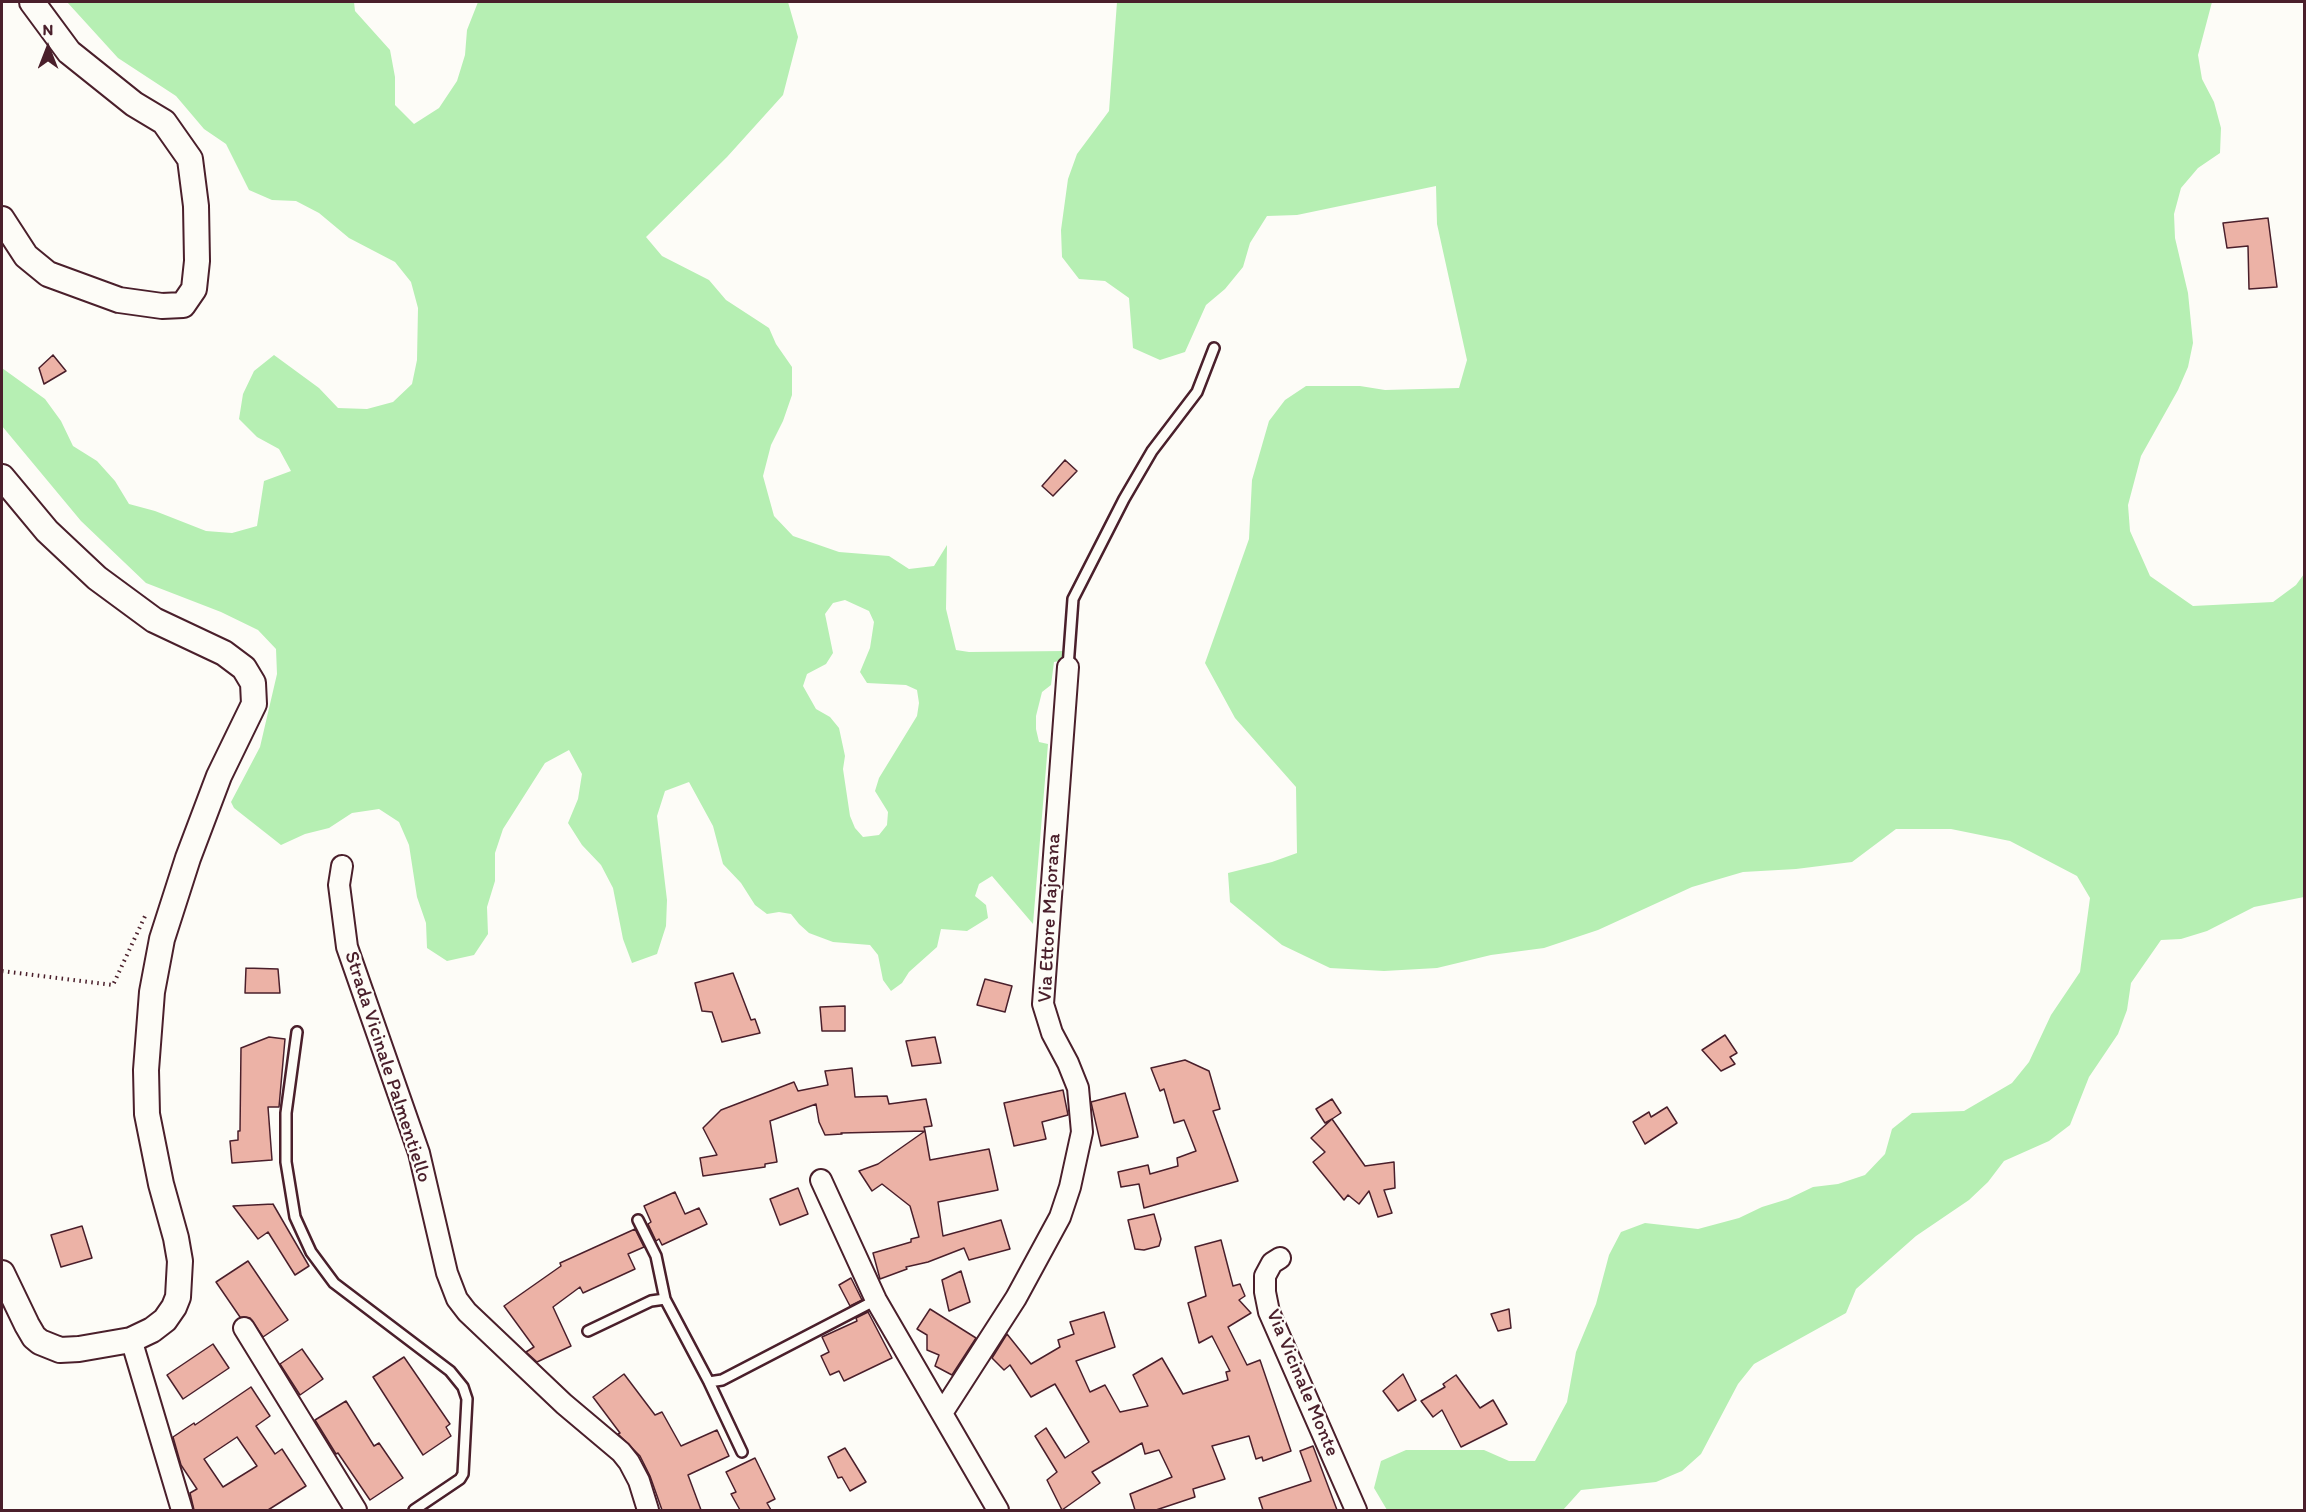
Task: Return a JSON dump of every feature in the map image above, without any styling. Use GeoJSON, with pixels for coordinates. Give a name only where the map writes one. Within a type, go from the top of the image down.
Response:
{"type":"FeatureCollection","features":[{"type":"Feature","properties":{"kind":"street"},"geometry":{"type":"LineString","coordinates":[[2,219],[26,256],[48,274],[119,300],[162,306],[183,305],[194,289],[197,261],[196,206],[190,159],[164,122],[134,104],[69,52],[32,2]]}},
{"type":"Feature","properties":{"kind":"street"},"geometry":{"type":"LineString","coordinates":[[2,477],[47,531],[98,579],[154,620],[224,653],[244,668],[253,683],[254,704],[219,776],[188,858],[162,939],[152,992],[146,1070],[147,1114],[160,1184],[176,1238],[180,1261],[178,1297],[165,1320],[152,1330],[131,1340],[60,1350],[40,1342],[34,1336],[2,1273]]}},
{"type":"Feature","properties":{"kind":"street","name":"Via Ettore Majorana"},"geometry":{"type":"LineString","coordinates":[[942,1413],[1016,1298],[1060,1216],[1070,1186],[1082,1132],[1082,1111],[1078,1088],[1068,1062],[1049,1026],[1043,1004],[1068,667]]}},
{"type":"Feature","properties":{"kind":"street","name":"Strada Vicinale Palmentiello"},"geometry":{"type":"LineString","coordinates":[[342,866],[339,885],[347,947],[419,1153],[447,1273],[457,1299],[467,1312],[564,1404],[621,1452],[639,1481],[648,1510]]}},
{"type":"Feature","properties":{"kind":"street"},"geometry":{"type":"LineString","coordinates":[[821,1180],[876,1300],[998,1510]]}},
{"type":"Feature","properties":{"kind":"street","name":"Via Vicinale Monte"},"geometry":{"type":"LineString","coordinates":[[1280,1258],[1272,1263],[1265,1276],[1269,1312],[1356,1510]]}},
{"type":"Feature","properties":{"kind":"street"},"geometry":{"type":"LineString","coordinates":[[244,1328],[356,1510]]}},
{"type":"Feature","properties":{"kind":"street"},"geometry":{"type":"LineString","coordinates":[[134,1349],[182,1510]]}},
{"type":"Feature","properties":{"kind":"lane"},"geometry":{"type":"LineString","coordinates":[[1068,667],[1070,609],[1076,591],[1152,451],[1197,392],[1214,348]]}},
{"type":"Feature","properties":{"kind":"lane"},"geometry":{"type":"LineString","coordinates":[[297,1032],[286,1113],[286,1162],[295,1217],[311,1252],[334,1283],[450,1371],[463,1387],[466,1399],[463,1474],[460,1479],[414,1510]]}},
{"type":"Feature","properties":{"kind":"lane"},"geometry":{"type":"LineString","coordinates":[[638,1220],[656,1256],[665,1299],[709,1382],[742,1452]]}},
{"type":"Feature","properties":{"kind":"lane"},"geometry":{"type":"LineString","coordinates":[[588,1331],[651,1301],[665,1299]]}},
{"type":"Feature","properties":{"kind":"lane"},"geometry":{"type":"LineString","coordinates":[[709,1382],[722,1380],[876,1300]]}},
{"type":"Feature","properties":{"kind":"path"},"geometry":{"type":"LineString","coordinates":[[2,971],[113,985],[151,904]]}},
{"type":"Feature","properties":{"kind":"green space"},"geometry":{"type":"Polygon","coordinates":[[[67,2],[354,2],[355,11],[390,50],[395,77],[395,105],[414,124],[439,108],[457,81],[465,55],[467,30],[478,2],[788,2],[798,37],[783,95],[727,157],[646,237],[662,256],[709,280],[726,300],[769,328],[776,344],[792,367],[792,395],[771,445],[763,476],[774,516],[793,536],[839,552],[889,556],[909,569],[934,566],[947,545],[946,609],[956,650],[969,652],[1065,651],[1064,660],[1054,662],[1051,685],[1042,692],[1036,716],[1039,742],[1048,744],[1033,924],[992,876],[979,884],[975,896],[986,905],[988,918],[967,931],[941,929],[937,947],[909,972],[902,983],[891,991],[883,980],[878,955],[870,945],[833,942],[809,933],[791,914],[779,912],[767,914],[755,905],[741,883],[723,864],[713,826],[689,782],[665,791],[657,816],[667,900],[666,926],[657,954],[632,963],[623,939],[613,888],[601,865],[582,845],[568,823],[578,799],[582,774],[569,750],[545,763],[503,829],[495,853],[495,881],[487,907],[488,934],[474,955],[447,961],[427,948],[426,923],[417,897],[409,845],[399,822],[379,809],[352,813],[329,828],[305,834],[281,845],[234,808],[231,802],[260,747],[277,674],[276,649],[258,630],[221,612],[146,583],[81,521],[2,426],[2,368],[45,399],[61,421],[73,446],[97,461],[115,481],[129,504],[155,511],[206,531],[232,533],[257,526],[264,481],[291,471],[279,449],[257,437],[239,419],[243,394],[254,371],[274,355],[319,388],[338,408],[367,409],[393,402],[412,384],[417,360],[418,308],[411,282],[395,262],[349,238],[319,213],[296,201],[272,200],[249,190],[226,144],[204,129],[176,96],[118,58],[67,2]],[[845,600],[833,603],[825,614],[833,653],[826,664],[807,674],[803,686],[816,709],[830,717],[839,728],[845,756],[843,769],[850,816],[855,828],[863,837],[879,835],[887,825],[888,812],[875,791],[879,778],[917,716],[919,703],[917,690],[906,685],[867,683],[860,672],[870,648],[874,622],[869,611],[845,600]]]}},
{"type":"Feature","properties":{"kind":"green space"},"geometry":{"type":"Polygon","coordinates":[[[1117,2],[2212,2],[2198,55],[2202,79],[2214,102],[2221,128],[2220,153],[2198,168],[2181,188],[2174,214],[2175,238],[2188,293],[2193,343],[2188,367],[2178,390],[2141,456],[2128,505],[2130,531],[2150,576],[2193,606],[2273,602],[2296,585],[2304,574],[2304,897],[2254,907],[2207,931],[2181,939],[2161,940],[2131,983],[2127,1010],[2118,1034],[2089,1077],[2070,1125],[2049,1141],[2004,1161],[1988,1182],[1969,1200],[1916,1236],[1856,1289],[1846,1313],[1754,1364],[1738,1384],[1701,1454],[1682,1471],[1656,1482],[1581,1490],[1563,1510],[1387,1510],[1374,1488],[1381,1461],[1406,1450],[1484,1450],[1509,1461],[1535,1461],[1567,1402],[1576,1352],[1596,1304],[1609,1255],[1621,1232],[1645,1223],[1698,1229],[1739,1218],[1813,1187],[1838,1184],[1865,1175],[1885,1154],[1892,1129],[1912,1113],[1964,1111],[2012,1083],[2029,1062],[2051,1015],[2080,972],[2090,898],[2077,876],[2010,841],[1951,829],[1896,829],[1852,862],[1796,869],[1743,872],[1692,887],[1598,930],[1544,948],[1491,955],[1437,968],[1384,971],[1330,968],[1282,945],[1230,902],[1228,873],[1297,853],[1296,787],[1235,718],[1205,663],[1249,539],[1252,480],[1269,421],[1285,400],[1306,386],[1360,386],[1385,390],[1459,388],[1467,360],[1437,224],[1436,186],[1297,215],[1267,216],[1250,243],[1243,267],[1225,289],[1206,305],[1185,352],[1160,360],[1133,348],[1129,298],[1105,281],[1079,279],[1062,257],[1061,230],[1068,179],[1077,154],[1109,111],[1117,2]]]}},
{"type":"Feature","properties":{"kind":"building"},"geometry":{"type":"Polygon","coordinates":[[[2268,218],[2277,287],[2249,289],[2248,246],[2227,248],[2223,223],[2268,218]]]}},
{"type":"Feature","properties":{"kind":"building"},"geometry":{"type":"Polygon","coordinates":[[[53,355],[66,371],[44,384],[39,368],[53,355]]]}},
{"type":"Feature","properties":{"kind":"building"},"geometry":{"type":"Polygon","coordinates":[[[1065,460],[1077,471],[1053,496],[1042,486],[1065,460]]]}},
{"type":"Feature","properties":{"kind":"building"},"geometry":{"type":"Polygon","coordinates":[[[246,968],[278,969],[280,993],[245,993],[246,968]]]}},
{"type":"Feature","properties":{"kind":"building"},"geometry":{"type":"Polygon","coordinates":[[[733,973],[751,1020],[755,1019],[760,1033],[722,1042],[712,1012],[702,1011],[695,983],[733,973]]]}},
{"type":"Feature","properties":{"kind":"building"},"geometry":{"type":"Polygon","coordinates":[[[985,979],[1012,986],[1005,1012],[977,1005],[985,979]]]}},
{"type":"Feature","properties":{"kind":"building"},"geometry":{"type":"Polygon","coordinates":[[[845,1006],[845,1031],[822,1031],[820,1007],[845,1006]]]}},
{"type":"Feature","properties":{"kind":"building"},"geometry":{"type":"Polygon","coordinates":[[[1725,1035],[1737,1053],[1730,1057],[1735,1064],[1721,1071],[1702,1050],[1725,1035]]]}},
{"type":"Feature","properties":{"kind":"building"},"geometry":{"type":"Polygon","coordinates":[[[269,1037],[285,1039],[279,1107],[268,1107],[272,1160],[232,1163],[230,1141],[238,1140],[238,1131],[240,1131],[241,1048],[269,1037]]]}},
{"type":"Feature","properties":{"kind":"building"},"geometry":{"type":"Polygon","coordinates":[[[935,1037],[941,1063],[912,1066],[906,1041],[935,1037]]]}},
{"type":"Feature","properties":{"kind":"building"},"geometry":{"type":"Polygon","coordinates":[[[1185,1060],[1209,1071],[1220,1109],[1213,1111],[1238,1181],[1144,1208],[1139,1184],[1121,1187],[1118,1172],[1148,1165],[1150,1174],[1178,1166],[1177,1158],[1196,1151],[1184,1120],[1174,1123],[1164,1089],[1160,1091],[1151,1068],[1185,1060]]]}},
{"type":"Feature","properties":{"kind":"building"},"geometry":{"type":"Polygon","coordinates":[[[852,1068],[855,1097],[887,1096],[889,1104],[926,1099],[932,1126],[924,1127],[925,1131],[825,1135],[819,1122],[816,1104],[770,1121],[777,1162],[765,1164],[765,1167],[703,1176],[700,1158],[717,1155],[703,1128],[721,1110],[794,1082],[798,1091],[828,1085],[825,1071],[852,1068]]]}},
{"type":"Feature","properties":{"kind":"building"},"geometry":{"type":"Polygon","coordinates":[[[1063,1090],[1068,1115],[1042,1122],[1046,1139],[1014,1146],[1004,1103],[1063,1090]]]}},
{"type":"Feature","properties":{"kind":"building"},"geometry":{"type":"Polygon","coordinates":[[[1125,1093],[1138,1137],[1101,1146],[1091,1102],[1125,1093]]]}},
{"type":"Feature","properties":{"kind":"building"},"geometry":{"type":"Polygon","coordinates":[[[1332,1099],[1341,1113],[1325,1123],[1316,1109],[1332,1099]]]}},
{"type":"Feature","properties":{"kind":"building"},"geometry":{"type":"Polygon","coordinates":[[[1667,1107],[1677,1123],[1645,1144],[1633,1122],[1649,1112],[1651,1117],[1667,1107]]]}},
{"type":"Feature","properties":{"kind":"building"},"geometry":{"type":"Polygon","coordinates":[[[1332,1119],[1365,1166],[1394,1162],[1395,1188],[1384,1190],[1392,1213],[1378,1217],[1369,1191],[1359,1204],[1348,1195],[1344,1200],[1313,1162],[1325,1152],[1311,1138],[1332,1119]]]}},
{"type":"Feature","properties":{"kind":"building"},"geometry":{"type":"Polygon","coordinates":[[[925,1131],[930,1160],[989,1149],[998,1190],[938,1202],[943,1236],[1001,1220],[1010,1249],[969,1260],[964,1248],[928,1262],[906,1267],[907,1269],[880,1279],[873,1253],[911,1242],[911,1239],[919,1237],[910,1206],[882,1184],[872,1191],[859,1171],[878,1164],[925,1131]]]}},
{"type":"Feature","properties":{"kind":"building"},"geometry":{"type":"Polygon","coordinates":[[[798,1188],[808,1214],[780,1225],[770,1199],[798,1188]]]}},
{"type":"Feature","properties":{"kind":"building"},"geometry":{"type":"Polygon","coordinates":[[[675,1192],[685,1214],[699,1208],[707,1224],[662,1245],[659,1239],[656,1241],[648,1224],[651,1222],[644,1206],[675,1192]]]}},
{"type":"Feature","properties":{"kind":"building"},"geometry":{"type":"Polygon","coordinates":[[[273,1204],[309,1266],[295,1275],[268,1232],[258,1239],[233,1206],[273,1204]]]}},
{"type":"Feature","properties":{"kind":"building"},"geometry":{"type":"Polygon","coordinates":[[[1154,1214],[1161,1239],[1159,1246],[1144,1250],[1135,1249],[1128,1220],[1154,1214]]]}},
{"type":"Feature","properties":{"kind":"building"},"geometry":{"type":"Polygon","coordinates":[[[82,1226],[92,1258],[61,1267],[51,1235],[82,1226]]]}},
{"type":"Feature","properties":{"kind":"building"},"geometry":{"type":"Polygon","coordinates":[[[635,1229],[644,1247],[628,1254],[635,1269],[583,1293],[580,1287],[553,1307],[571,1346],[537,1362],[526,1352],[534,1347],[504,1306],[561,1266],[560,1263],[635,1229]]]}},
{"type":"Feature","properties":{"kind":"building"},"geometry":{"type":"Polygon","coordinates":[[[1221,1240],[1233,1286],[1240,1284],[1245,1296],[1239,1300],[1251,1313],[1228,1327],[1247,1365],[1260,1360],[1291,1451],[1263,1461],[1262,1457],[1256,1459],[1249,1436],[1212,1446],[1225,1479],[1193,1489],[1195,1497],[1156,1510],[1135,1510],[1130,1494],[1172,1477],[1159,1450],[1145,1454],[1142,1443],[1092,1472],[1100,1483],[1062,1510],[1047,1480],[1057,1472],[1035,1436],[1046,1428],[1065,1458],[1089,1442],[1055,1384],[1031,1397],[1010,1365],[1004,1370],[992,1358],[1007,1334],[1031,1364],[1060,1347],[1058,1340],[1074,1334],[1070,1322],[1104,1312],[1115,1347],[1076,1361],[1090,1392],[1105,1385],[1120,1412],[1148,1406],[1133,1375],[1162,1358],[1183,1394],[1228,1380],[1226,1372],[1230,1371],[1212,1336],[1199,1343],[1188,1303],[1206,1296],[1195,1247],[1221,1240]]]}},
{"type":"Feature","properties":{"kind":"building"},"geometry":{"type":"Polygon","coordinates":[[[248,1261],[288,1320],[263,1337],[250,1318],[240,1317],[216,1282],[248,1261]]]}},
{"type":"Feature","properties":{"kind":"building"},"geometry":{"type":"Polygon","coordinates":[[[961,1271],[970,1302],[949,1311],[942,1280],[961,1271]]]}},
{"type":"Feature","properties":{"kind":"building"},"geometry":{"type":"Polygon","coordinates":[[[851,1278],[862,1300],[850,1306],[839,1285],[851,1278]]]}},
{"type":"Feature","properties":{"kind":"building"},"geometry":{"type":"Polygon","coordinates":[[[930,1309],[976,1338],[952,1375],[935,1366],[939,1355],[927,1350],[927,1335],[917,1329],[930,1309]]]}},
{"type":"Feature","properties":{"kind":"building"},"geometry":{"type":"Polygon","coordinates":[[[1509,1309],[1511,1328],[1498,1331],[1491,1314],[1509,1309]]]}},
{"type":"Feature","properties":{"kind":"building"},"geometry":{"type":"Polygon","coordinates":[[[868,1312],[892,1358],[844,1381],[839,1371],[830,1375],[821,1356],[829,1352],[822,1337],[857,1321],[856,1318],[868,1312]]]}},
{"type":"Feature","properties":{"kind":"building"},"geometry":{"type":"Polygon","coordinates":[[[213,1344],[229,1368],[183,1399],[167,1375],[213,1344]]]}},
{"type":"Feature","properties":{"kind":"building"},"geometry":{"type":"Polygon","coordinates":[[[302,1349],[323,1379],[300,1395],[280,1364],[302,1349]]]}},
{"type":"Feature","properties":{"kind":"building"},"geometry":{"type":"Polygon","coordinates":[[[404,1357],[450,1424],[446,1427],[451,1436],[423,1455],[373,1377],[404,1357]]]}},
{"type":"Feature","properties":{"kind":"building"},"geometry":{"type":"Polygon","coordinates":[[[624,1374],[655,1415],[662,1412],[681,1446],[717,1430],[729,1456],[688,1475],[701,1510],[662,1510],[640,1456],[618,1434],[620,1433],[593,1397],[624,1374]]]}},
{"type":"Feature","properties":{"kind":"building"},"geometry":{"type":"Polygon","coordinates":[[[1403,1374],[1416,1400],[1398,1411],[1383,1391],[1403,1374]]]}},
{"type":"Feature","properties":{"kind":"building"},"geometry":{"type":"Polygon","coordinates":[[[1456,1375],[1480,1408],[1493,1400],[1507,1424],[1461,1447],[1442,1410],[1433,1417],[1421,1401],[1445,1387],[1443,1384],[1456,1375]]]}},
{"type":"Feature","properties":{"kind":"building"},"geometry":{"type":"Polygon","coordinates":[[[251,1387],[270,1416],[256,1426],[275,1454],[282,1449],[306,1486],[268,1510],[194,1510],[190,1493],[197,1489],[181,1465],[173,1437],[194,1423],[195,1425],[251,1387]],[[237,1437],[204,1459],[223,1487],[257,1466],[237,1437]]]}},
{"type":"Feature","properties":{"kind":"building"},"geometry":{"type":"Polygon","coordinates":[[[346,1401],[374,1446],[379,1443],[403,1478],[370,1500],[338,1453],[336,1454],[315,1420],[346,1401]]]}},
{"type":"Feature","properties":{"kind":"building"},"geometry":{"type":"Polygon","coordinates":[[[1313,1446],[1337,1510],[1263,1510],[1259,1498],[1311,1481],[1300,1451],[1313,1446]]]}},
{"type":"Feature","properties":{"kind":"building"},"geometry":{"type":"Polygon","coordinates":[[[845,1448],[866,1482],[850,1491],[842,1477],[838,1478],[828,1457],[845,1448]]]}},
{"type":"Feature","properties":{"kind":"building"},"geometry":{"type":"Polygon","coordinates":[[[755,1458],[775,1499],[767,1503],[771,1510],[740,1510],[731,1494],[736,1492],[726,1472],[755,1458]]]}}]}
